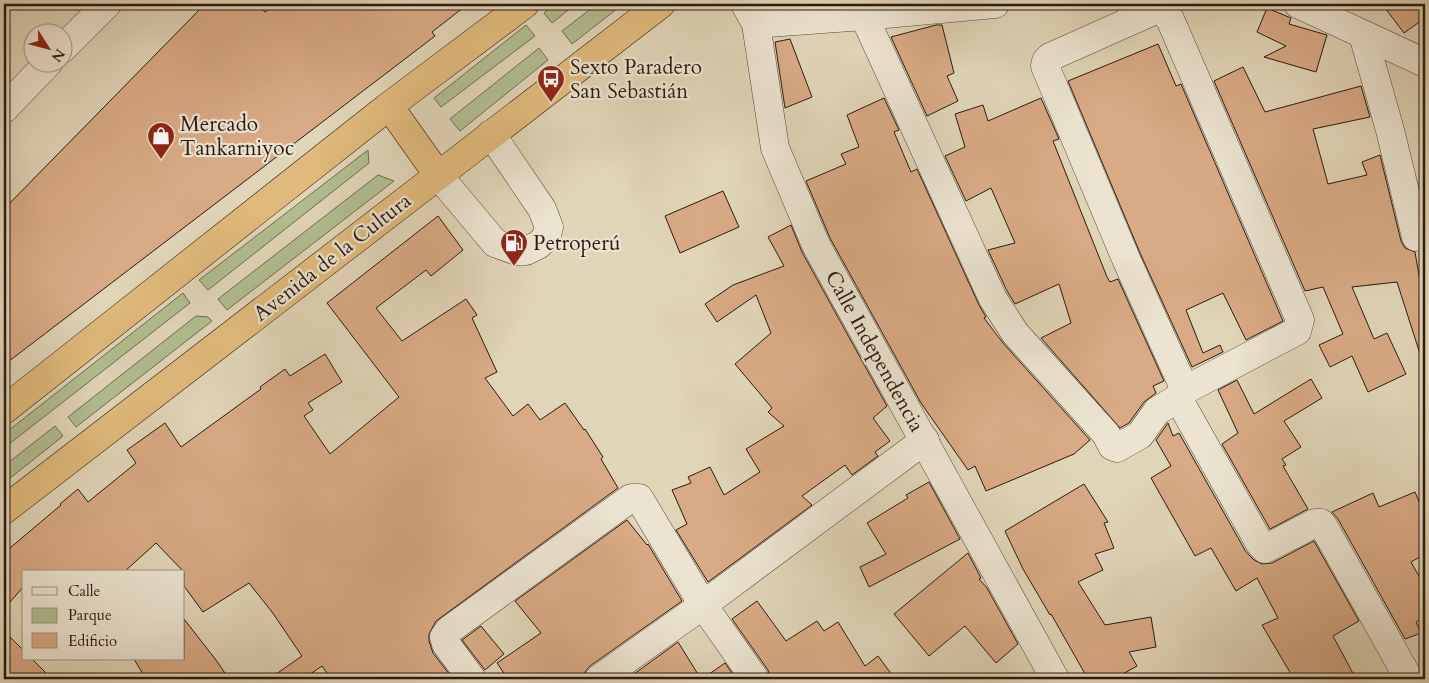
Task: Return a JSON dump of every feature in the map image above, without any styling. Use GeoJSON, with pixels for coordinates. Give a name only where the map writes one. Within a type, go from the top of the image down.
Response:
{"type":"FeatureCollection","features":[{"type":"Feature","properties":{"kind":"highway"},"geometry":{"type":"LineString","coordinates":[[4,410],[389,106],[525,4]]}},
{"type":"Feature","properties":{"kind":"highway","name":"Avenida de la Cultura"},"geometry":{"type":"LineString","coordinates":[[4,510],[661,4]]}},
{"type":"Feature","properties":{"kind":"highway"},"geometry":{"type":"LineString","coordinates":[[389,106],[438,175]]}},
{"type":"Feature","properties":{"kind":"street"},"geometry":{"type":"LineString","coordinates":[[72,39],[107,4]]}},
{"type":"Feature","properties":{"kind":"street"},"geometry":{"type":"LineString","coordinates":[[751,14],[995,4]]}},
{"type":"Feature","properties":{"kind":"street"},"geometry":{"type":"LineString","coordinates":[[870,10],[993,299],[1015,334],[1106,434],[1112,446],[1117,448],[1140,435],[1158,411],[1181,394],[1297,331],[1300,320],[1170,19],[1160,8],[1144,4],[1130,4]]}},
{"type":"Feature","properties":{"kind":"street"},"geometry":{"type":"LineString","coordinates":[[1298,4],[1425,63]]}},
{"type":"Feature","properties":{"kind":"street"},"geometry":{"type":"LineString","coordinates":[[1160,8],[1050,57],[1046,61],[1046,66],[1181,394],[1260,544],[1265,549],[1315,523],[1321,523],[1409,679]]}},
{"type":"Feature","properties":{"kind":"street","name":"Calle Independencia"},"geometry":{"type":"LineString","coordinates":[[751,14],[775,148],[816,244],[1055,679]]}},
{"type":"Feature","properties":{"kind":"street"},"geometry":{"type":"LineString","coordinates":[[1363,35],[1390,130],[1416,237]]}},
{"type":"Feature","properties":{"kind":"street"},"geometry":{"type":"LineString","coordinates":[[4,109],[39,72]]}},
{"type":"Feature","properties":{"kind":"street"},"geometry":{"type":"LineString","coordinates":[[438,175],[495,243],[518,251],[526,251],[538,246],[546,238],[549,227],[542,209],[491,134]]}},
{"type":"Feature","properties":{"kind":"street"},"geometry":{"type":"LineString","coordinates":[[599,679],[704,605],[925,440]]}},
{"type":"Feature","properties":{"kind":"street"},"geometry":{"type":"LineString","coordinates":[[472,679],[446,644],[444,637],[449,630],[631,498],[640,498],[704,605],[755,679]]}},
{"type":"Feature","properties":{"kind":"green space"},"geometry":{"type":"Polygon","coordinates":[[[555,4],[576,4],[552,23],[544,13],[555,4]]]}},
{"type":"Feature","properties":{"kind":"green space"},"geometry":{"type":"Polygon","coordinates":[[[597,4],[623,4],[572,44],[562,31],[597,4]]]}},
{"type":"Feature","properties":{"kind":"green space"},"geometry":{"type":"Polygon","coordinates":[[[526,25],[535,36],[441,107],[434,98],[526,25]]]}},
{"type":"Feature","properties":{"kind":"green space"},"geometry":{"type":"Polygon","coordinates":[[[539,48],[548,60],[460,131],[450,119],[539,48]]]}},
{"type":"Feature","properties":{"kind":"green space"},"geometry":{"type":"Polygon","coordinates":[[[368,150],[369,163],[208,290],[199,280],[368,150]]]}},
{"type":"Feature","properties":{"kind":"green space"},"geometry":{"type":"Polygon","coordinates":[[[378,175],[394,181],[227,310],[218,299],[378,175]]]}},
{"type":"Feature","properties":{"kind":"green space"},"geometry":{"type":"Polygon","coordinates":[[[183,293],[190,303],[4,448],[4,434],[183,293]]]}},
{"type":"Feature","properties":{"kind":"green space"},"geometry":{"type":"Polygon","coordinates":[[[196,316],[208,317],[212,321],[76,427],[68,417],[196,316]]]}},
{"type":"Feature","properties":{"kind":"green space"},"geometry":{"type":"Polygon","coordinates":[[[55,426],[63,436],[4,483],[4,466],[55,426]]]}},
{"type":"Feature","properties":{"kind":"building","name":"Mercado Tankarniyoc"},"geometry":{"type":"Polygon","coordinates":[[[205,4],[257,4],[265,12],[276,4],[468,4],[432,32],[435,36],[4,365],[4,209],[205,4]]]}},
{"type":"Feature","properties":{"kind":"building"},"geometry":{"type":"Polygon","coordinates":[[[1382,4],[1425,4],[1425,18],[1404,33],[1382,4]]]}},
{"type":"Feature","properties":{"kind":"building"},"geometry":{"type":"Polygon","coordinates":[[[1267,8],[1291,18],[1289,24],[1327,35],[1316,72],[1264,57],[1286,46],[1257,32],[1267,8]]]}},
{"type":"Feature","properties":{"kind":"building"},"geometry":{"type":"Polygon","coordinates":[[[942,25],[954,73],[947,76],[958,101],[927,116],[891,37],[942,25]]]}},
{"type":"Feature","properties":{"kind":"building"},"geometry":{"type":"Polygon","coordinates":[[[790,39],[812,97],[785,108],[775,42],[790,39]]]}},
{"type":"Feature","properties":{"kind":"building"},"geometry":{"type":"Polygon","coordinates":[[[1158,44],[1176,86],[1181,84],[1283,321],[1246,340],[1223,293],[1186,310],[1203,353],[1220,345],[1223,352],[1192,367],[1140,253],[1068,81],[1158,44]]]}},
{"type":"Feature","properties":{"kind":"building"},"geometry":{"type":"Polygon","coordinates":[[[1243,67],[1265,112],[1361,86],[1370,117],[1313,129],[1328,184],[1367,175],[1362,162],[1380,155],[1401,241],[1405,248],[1415,252],[1421,287],[1425,286],[1425,356],[1421,357],[1397,282],[1352,287],[1374,339],[1387,333],[1406,374],[1368,392],[1352,356],[1330,367],[1319,345],[1343,334],[1323,287],[1305,291],[1214,81],[1243,67]]]}},
{"type":"Feature","properties":{"kind":"building"},"geometry":{"type":"Polygon","coordinates":[[[884,98],[899,130],[894,132],[911,172],[917,169],[986,317],[984,318],[1003,343],[1090,440],[1074,454],[986,491],[975,466],[968,470],[921,403],[830,238],[806,181],[846,164],[841,154],[859,147],[847,115],[884,98]]]}},
{"type":"Feature","properties":{"kind":"building"},"geometry":{"type":"Polygon","coordinates":[[[1041,98],[1059,139],[1053,141],[1107,277],[1110,282],[1118,279],[1164,381],[1153,386],[1156,393],[1144,402],[1129,423],[1120,428],[1041,338],[1071,323],[1059,284],[1015,304],[988,250],[1015,243],[991,188],[966,201],[945,156],[965,147],[955,114],[983,105],[988,121],[1041,98]]]}},
{"type":"Feature","properties":{"kind":"building"},"geometry":{"type":"Polygon","coordinates":[[[723,191],[739,227],[680,253],[665,216],[723,191]]]}},
{"type":"Feature","properties":{"kind":"building"},"geometry":{"type":"Polygon","coordinates":[[[438,216],[463,250],[431,276],[426,270],[376,308],[402,341],[466,299],[477,315],[472,318],[497,372],[485,378],[513,416],[528,404],[540,420],[565,403],[603,457],[601,459],[618,488],[436,621],[429,634],[429,641],[433,653],[453,679],[331,679],[322,666],[303,679],[269,679],[302,656],[272,612],[249,583],[203,612],[185,587],[185,570],[182,570],[156,543],[126,570],[22,570],[22,588],[4,609],[4,553],[78,489],[88,502],[136,463],[127,450],[165,423],[181,447],[261,389],[260,387],[285,369],[290,376],[325,354],[342,382],[308,403],[313,410],[304,416],[330,454],[399,397],[327,303],[438,216]]]}},
{"type":"Feature","properties":{"kind":"building"},"geometry":{"type":"Polygon","coordinates":[[[791,225],[802,252],[887,406],[873,418],[890,441],[875,452],[878,456],[852,475],[845,465],[802,496],[812,505],[708,582],[676,530],[687,524],[672,490],[691,483],[688,477],[710,467],[724,495],[760,472],[746,449],[784,426],[768,412],[772,408],[735,364],[771,333],[756,295],[717,322],[705,304],[733,285],[784,266],[768,237],[791,225]]]}},
{"type":"Feature","properties":{"kind":"building"},"geometry":{"type":"Polygon","coordinates":[[[1311,379],[1322,398],[1284,421],[1301,447],[1282,459],[1286,465],[1283,466],[1308,509],[1270,529],[1222,444],[1238,433],[1218,390],[1237,380],[1254,414],[1311,379]]]}},
{"type":"Feature","properties":{"kind":"building"},"geometry":{"type":"Polygon","coordinates":[[[1168,423],[1173,436],[1179,433],[1246,552],[1254,560],[1262,564],[1272,563],[1314,541],[1359,621],[1333,636],[1356,679],[1294,679],[1262,625],[1278,618],[1257,578],[1236,591],[1211,548],[1195,556],[1151,478],[1171,466],[1156,440],[1168,423]]]}},
{"type":"Feature","properties":{"kind":"building"},"geometry":{"type":"Polygon","coordinates":[[[929,482],[960,539],[869,587],[860,567],[886,554],[867,523],[908,498],[906,495],[929,482]]]}},
{"type":"Feature","properties":{"kind":"building"},"geometry":{"type":"Polygon","coordinates":[[[1084,484],[1108,522],[1104,523],[1114,548],[1095,554],[1103,570],[1078,582],[1105,625],[1151,617],[1156,647],[1129,652],[1137,666],[1114,679],[1088,679],[1023,569],[1005,531],[1084,484]]]}},
{"type":"Feature","properties":{"kind":"building"},"geometry":{"type":"Polygon","coordinates":[[[1415,492],[1425,516],[1425,554],[1411,562],[1425,587],[1425,617],[1416,622],[1421,633],[1405,639],[1338,519],[1332,512],[1373,493],[1379,507],[1415,492]]]}},
{"type":"Feature","properties":{"kind":"building"},"geometry":{"type":"Polygon","coordinates":[[[627,520],[648,544],[682,601],[590,666],[585,672],[584,679],[508,679],[497,663],[541,633],[515,601],[627,520]]]}},
{"type":"Feature","properties":{"kind":"building"},"geometry":{"type":"Polygon","coordinates":[[[968,553],[981,578],[979,579],[987,588],[1018,644],[996,663],[965,626],[929,656],[894,614],[968,553]]]}},
{"type":"Feature","properties":{"kind":"building"},"geometry":{"type":"Polygon","coordinates":[[[757,601],[786,641],[817,621],[824,631],[838,622],[865,666],[878,656],[895,679],[770,679],[768,670],[732,619],[757,601]]]}},
{"type":"Feature","properties":{"kind":"building"},"geometry":{"type":"Polygon","coordinates":[[[185,620],[229,679],[146,679],[135,660],[185,660],[185,620]]]}},
{"type":"Feature","properties":{"kind":"building"},"geometry":{"type":"Polygon","coordinates":[[[481,626],[504,654],[485,670],[462,640],[481,626]]]}},
{"type":"Feature","properties":{"kind":"building"},"geometry":{"type":"Polygon","coordinates":[[[4,631],[22,649],[22,660],[33,660],[52,679],[4,679],[4,631]]]}},
{"type":"Feature","properties":{"kind":"building"},"geometry":{"type":"Polygon","coordinates":[[[678,642],[701,679],[637,679],[634,674],[678,642]]]}},
{"type":"Feature","properties":{"kind":"building"},"geometry":{"type":"Polygon","coordinates":[[[725,663],[736,679],[702,679],[725,663]]]}},
{"type":"Feature","properties":{"kind":"place","name":"Sexto Paradero San Sebastián"},"geometry":{"type":"Point","coordinates":[551,103]}},
{"type":"Feature","properties":{"kind":"place","name":"Mercado Tankarniyoc"},"geometry":{"type":"Point","coordinates":[161,160]}},
{"type":"Feature","properties":{"kind":"place","name":"Petroperú"},"geometry":{"type":"Point","coordinates":[514,267]}}]}
